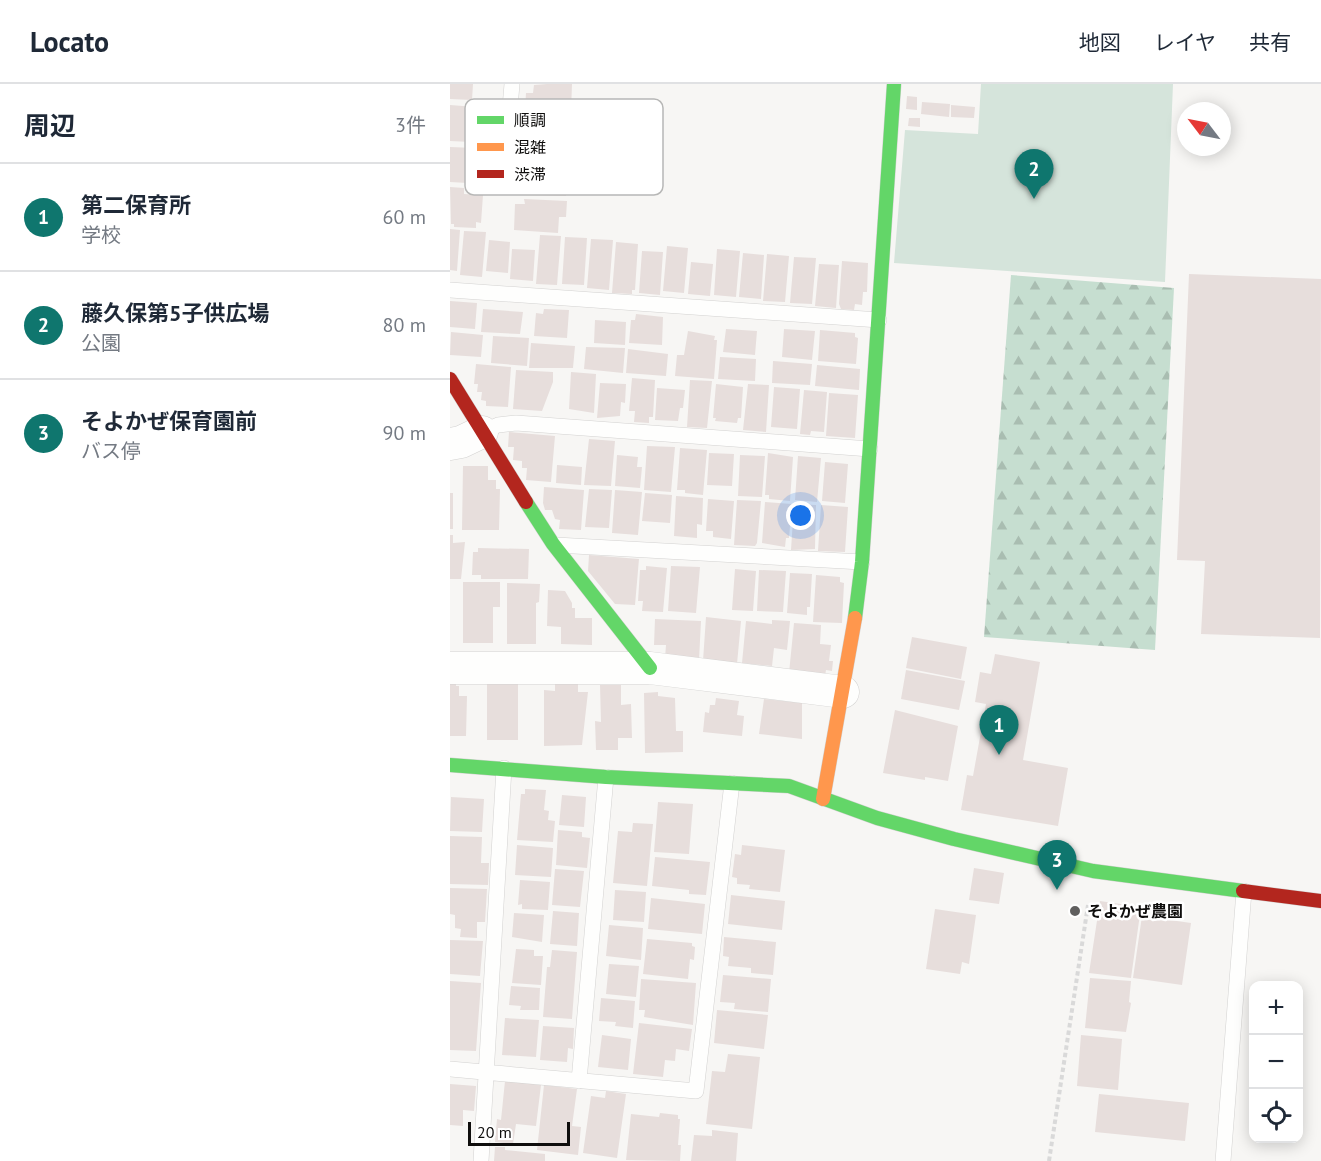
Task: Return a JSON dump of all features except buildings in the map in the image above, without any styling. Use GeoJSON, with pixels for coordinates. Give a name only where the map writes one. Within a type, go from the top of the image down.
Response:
{"type":"FeatureCollection","features":[{"type":"Feature","properties":{"kind":"street"},"geometry":{"type":"LineString","coordinates":[[823,798],[854,630],[862,562],[894,84]]}},
{"type":"Feature","properties":{"kind":"street"},"geometry":{"type":"LineString","coordinates":[[450,379],[553,544],[650,668]]}},
{"type":"Feature","properties":{"kind":"street"},"geometry":{"type":"LineString","coordinates":[[450,444],[461,442],[482,432]]}},
{"type":"Feature","properties":{"kind":"street"},"geometry":{"type":"LineString","coordinates":[[450,668],[650,668],[843,692]]}},
{"type":"Feature","properties":{"kind":"street"},"geometry":{"type":"LineString","coordinates":[[450,765],[606,777],[789,786],[877,818],[954,839],[1093,871],[1321,901]]}},
{"type":"Feature","properties":{"kind":"lane"},"geometry":{"type":"LineString","coordinates":[[511,99],[512,84]]}},
{"type":"Feature","properties":{"kind":"lane"},"geometry":{"type":"LineString","coordinates":[[450,290],[879,320]]}},
{"type":"Feature","properties":{"kind":"lane"},"geometry":{"type":"LineString","coordinates":[[482,432],[498,425],[516,423],[870,448]]}},
{"type":"Feature","properties":{"kind":"lane"},"geometry":{"type":"LineString","coordinates":[[553,544],[862,562]]}},
{"type":"Feature","properties":{"kind":"lane"},"geometry":{"type":"LineString","coordinates":[[481,1161],[488,1073],[504,768]]}},
{"type":"Feature","properties":{"kind":"lane"},"geometry":{"type":"LineString","coordinates":[[579,1080],[606,777]]}},
{"type":"Feature","properties":{"kind":"lane"},"geometry":{"type":"LineString","coordinates":[[450,1069],[696,1091],[732,783]]}},
{"type":"Feature","properties":{"kind":"lane"},"geometry":{"type":"LineString","coordinates":[[1222,1161],[1244,891]]}},
{"type":"Feature","properties":{"kind":"path"},"geometry":{"type":"LineString","coordinates":[[1049,1161],[1093,871]]}},
{"type":"Feature","properties":{"kind":"green space"},"geometry":{"type":"Polygon","coordinates":[[[1011,275],[1174,288],[1155,650],[984,637],[1011,275]]]}},
{"type":"Feature","properties":{"kind":"shaded area"},"geometry":{"type":"Polygon","coordinates":[[[981,84],[1173,84],[1165,282],[894,263],[905,130],[978,134],[981,84]]]}},
{"type":"Feature","properties":{"kind":"traffic: fast"},"geometry":{"type":"LineString","coordinates":[[855,618],[862,562],[894,84]]}},
{"type":"Feature","properties":{"kind":"traffic: fast"},"geometry":{"type":"LineString","coordinates":[[526,502],[553,544],[650,668]]}},
{"type":"Feature","properties":{"kind":"traffic: fast"},"geometry":{"type":"LineString","coordinates":[[450,765],[606,777],[789,786],[877,818],[954,839],[1093,871],[1243,891]]}},
{"type":"Feature","properties":{"kind":"traffic: slow"},"geometry":{"type":"LineString","coordinates":[[823,799],[855,618]]}},
{"type":"Feature","properties":{"kind":"traffic: jam"},"geometry":{"type":"LineString","coordinates":[[450,379],[526,502]]}},
{"type":"Feature","properties":{"kind":"traffic: jam"},"geometry":{"type":"LineString","coordinates":[[1243,891],[1321,901]]}},
{"type":"Feature","properties":{"kind":"place","name":"藤久保第5子供広場"},"geometry":{"type":"Point","coordinates":[1034,199]}},
{"type":"Feature","properties":{"kind":"place","name":"第二保育所"},"geometry":{"type":"Point","coordinates":[999,755]}},
{"type":"Feature","properties":{"kind":"place","name":"そよかぜ保育園前"},"geometry":{"type":"Point","coordinates":[1057,890]}},
{"type":"Feature","properties":{"kind":"place","name":"そよかぜ農園"},"geometry":{"type":"Point","coordinates":[1075,911]}}]}
